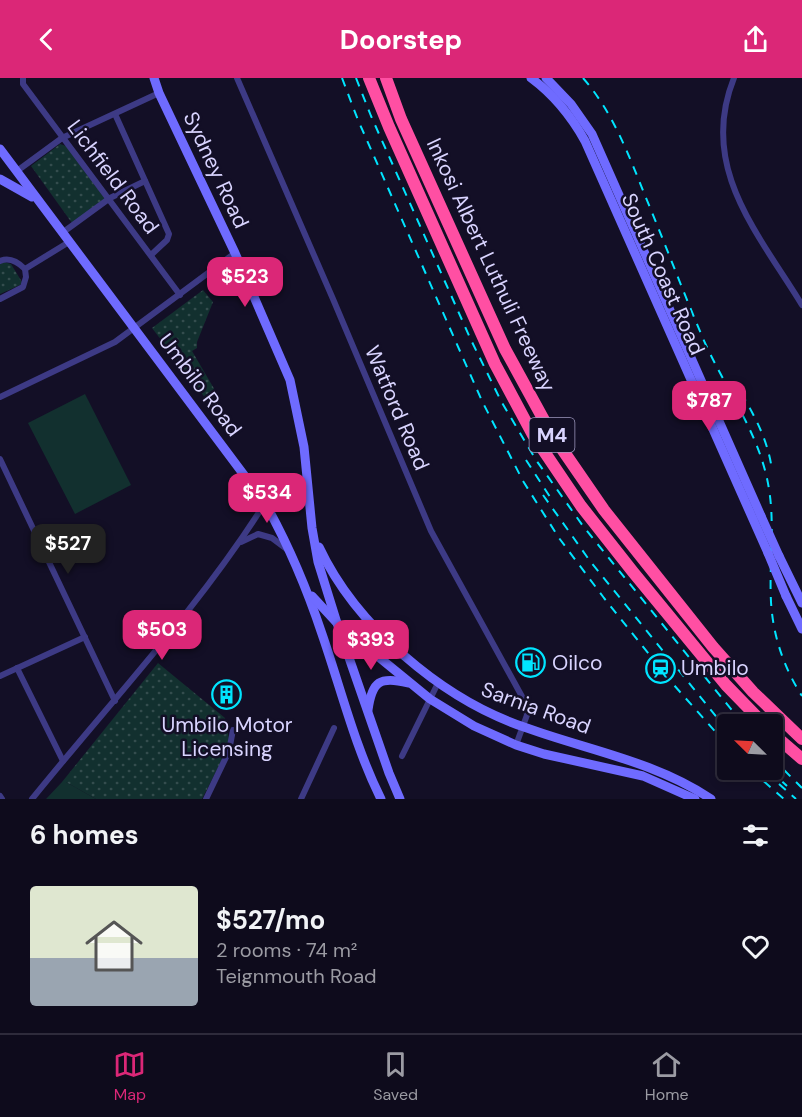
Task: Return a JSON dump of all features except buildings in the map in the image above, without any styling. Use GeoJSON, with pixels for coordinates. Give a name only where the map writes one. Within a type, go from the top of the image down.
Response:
{"type":"FeatureCollection","features":[{"type":"Feature","properties":{"kind":"highway","name":"Inkosi Albert Luthuli Freeway"},"geometry":{"type":"LineString","coordinates":[[369,78],[495,364],[533,435],[581,506],[633,572],[726,685],[754,714]]}},
{"type":"Feature","properties":{"kind":"highway","name":"Inkosi Albert Luthuli Freeway"},"geometry":{"type":"LineString","coordinates":[[386,78],[401,119],[505,349],[551,433],[604,510],[713,647],[753,692],[802,739]]}},
{"type":"Feature","properties":{"kind":"highway"},"geometry":{"type":"LineString","coordinates":[[783,743],[802,759]]}},
{"type":"Feature","properties":{"kind":"main road","name":"Sydney Road"},"geometry":{"type":"LineString","coordinates":[[154,78],[235,253],[290,380],[304,447],[312,528],[318,562],[337,623]]}},
{"type":"Feature","properties":{"kind":"main road","name":"South Coast Road"},"geometry":{"type":"LineString","coordinates":[[531,78],[567,112],[585,141],[802,629]]}},
{"type":"Feature","properties":{"kind":"main road","name":"South Coast Road"},"geometry":{"type":"LineString","coordinates":[[546,78],[571,104],[592,134],[761,516],[802,603]]}},
{"type":"Feature","properties":{"kind":"main road","name":"Umbilo Road"},"geometry":{"type":"LineString","coordinates":[[0,149],[265,503],[306,590],[350,718],[381,799]]}},
{"type":"Feature","properties":{"kind":"main road"},"geometry":{"type":"LineString","coordinates":[[0,179],[39,202]]}},
{"type":"Feature","properties":{"kind":"main road","name":"Sarnia Road"},"geometry":{"type":"LineString","coordinates":[[312,528],[330,568],[362,611],[392,644],[438,683],[480,710],[523,727],[630,759],[711,799]]}},
{"type":"Feature","properties":{"kind":"main road","name":"Sarnia Road"},"geometry":{"type":"LineString","coordinates":[[306,590],[337,623],[410,683],[430,699],[474,726],[516,745],[643,776],[695,799]]}},
{"type":"Feature","properties":{"kind":"main road"},"geometry":{"type":"LineString","coordinates":[[337,623],[400,799]]}},
{"type":"Feature","properties":{"kind":"main road"},"geometry":{"type":"LineString","coordinates":[[368,712],[371,693],[381,681],[393,679],[410,683]]}},
{"type":"Feature","properties":{"kind":"street","name":"Lichfield Road"},"geometry":{"type":"LineString","coordinates":[[23,78],[23,84],[62,138],[110,198],[180,294]]}},
{"type":"Feature","properties":{"kind":"street","name":"Watford Road"},"geometry":{"type":"LineString","coordinates":[[237,78],[431,531],[525,702],[527,715],[516,745]]}},
{"type":"Feature","properties":{"kind":"street"},"geometry":{"type":"LineString","coordinates":[[734,78],[723,118],[723,154],[726,168],[746,213],[802,305]]}},
{"type":"Feature","properties":{"kind":"street"},"geometry":{"type":"LineString","coordinates":[[17,171],[62,138],[159,93]]}},
{"type":"Feature","properties":{"kind":"street"},"geometry":{"type":"LineString","coordinates":[[115,114],[169,234],[167,240],[151,255]]}},
{"type":"Feature","properties":{"kind":"street"},"geometry":{"type":"LineString","coordinates":[[62,233],[110,198],[146,181]]}},
{"type":"Feature","properties":{"kind":"street"},"geometry":{"type":"LineString","coordinates":[[25,268],[69,242]]}},
{"type":"Feature","properties":{"kind":"street"},"geometry":{"type":"LineString","coordinates":[[0,397],[110,346],[235,253]]}},
{"type":"Feature","properties":{"kind":"street"},"geometry":{"type":"LineString","coordinates":[[0,261],[12,261],[25,268]]}},
{"type":"Feature","properties":{"kind":"street"},"geometry":{"type":"LineString","coordinates":[[0,299],[23,287],[26,277],[25,268]]}},
{"type":"Feature","properties":{"kind":"street"},"geometry":{"type":"LineString","coordinates":[[0,459],[115,701]]}},
{"type":"Feature","properties":{"kind":"street"},"geometry":{"type":"LineString","coordinates":[[32,799],[115,701],[239,543],[265,503]]}},
{"type":"Feature","properties":{"kind":"street"},"geometry":{"type":"LineString","coordinates":[[239,543],[258,534],[266,536],[290,552]]}},
{"type":"Feature","properties":{"kind":"street"},"geometry":{"type":"LineString","coordinates":[[0,676],[85,637]]}},
{"type":"Feature","properties":{"kind":"street"},"geometry":{"type":"LineString","coordinates":[[17,668],[63,761]]}},
{"type":"Feature","properties":{"kind":"street"},"geometry":{"type":"LineString","coordinates":[[402,756],[438,683]]}},
{"type":"Feature","properties":{"kind":"street"},"geometry":{"type":"LineString","coordinates":[[301,799],[334,728]]}},
{"type":"Feature","properties":{"kind":"street"},"geometry":{"type":"LineString","coordinates":[[206,799],[229,751],[232,730]]}},
{"type":"Feature","properties":{"kind":"green space"},"geometry":{"type":"Polygon","coordinates":[[[60,144],[66,146],[105,199],[72,223],[31,166],[60,144]]]}},
{"type":"Feature","properties":{"kind":"green space"},"geometry":{"type":"Polygon","coordinates":[[[4,262],[11,264],[22,282],[0,294],[0,264],[4,262]]]}},
{"type":"Feature","properties":{"kind":"green space"},"geometry":{"type":"Polygon","coordinates":[[[203,290],[213,302],[197,342],[197,348],[192,351],[216,392],[206,399],[152,328],[203,290]]]}},
{"type":"Feature","properties":{"kind":"green space"},"geometry":{"type":"Polygon","coordinates":[[[85,394],[131,485],[75,514],[28,423],[85,394]]]}},
{"type":"Feature","properties":{"kind":"green space"},"geometry":{"type":"Polygon","coordinates":[[[158,663],[225,718],[229,739],[227,750],[202,799],[96,799],[62,782],[158,663]]]}},
{"type":"Feature","properties":{"kind":"green space"},"geometry":{"type":"Polygon","coordinates":[[[62,782],[66,782],[96,799],[46,799],[62,782]]]}},
{"type":"Feature","properties":{"kind":"railway"},"geometry":{"type":"LineString","coordinates":[[342,78],[358,120],[482,401],[523,481],[559,538],[604,598],[673,684],[717,734]]}},
{"type":"Feature","properties":{"kind":"railway"},"geometry":{"type":"LineString","coordinates":[[356,78],[471,340],[501,401],[536,460],[583,526],[735,714]]}},
{"type":"Feature","properties":{"kind":"railway"},"geometry":{"type":"LineString","coordinates":[[583,78],[603,104],[618,133],[702,336],[758,448],[771,503],[771,602],[774,627],[785,663],[802,696]]}},
{"type":"Feature","properties":{"kind":"railway"},"geometry":{"type":"LineString","coordinates":[[741,393],[761,430],[772,470]]}},
{"type":"Feature","properties":{"kind":"railway"},"geometry":{"type":"LineString","coordinates":[[526,460],[552,500]]}},
{"type":"Feature","properties":{"kind":"railway"},"geometry":{"type":"LineString","coordinates":[[543,495],[590,561],[717,717]]}},
{"type":"Feature","properties":{"kind":"railway"},"geometry":{"type":"LineString","coordinates":[[783,769],[802,788]]}},
{"type":"Feature","properties":{"kind":"railway"},"geometry":{"type":"LineString","coordinates":[[762,780],[784,799]]}},
{"type":"Feature","properties":{"kind":"railway"},"geometry":{"type":"LineString","coordinates":[[781,780],[787,786]]}},
{"type":"Feature","properties":{"kind":"railway"},"geometry":{"type":"LineString","coordinates":[[779,784],[796,799]]}},
{"type":"Feature","properties":{"kind":"place","name":"Oilco"},"geometry":{"type":"Point","coordinates":[531,663]}},
{"type":"Feature","properties":{"kind":"place","name":"Umbilo"},"geometry":{"type":"Point","coordinates":[660,668]}},
{"type":"Feature","properties":{"kind":"place","name":"Umbilo Motor Licensing"},"geometry":{"type":"Point","coordinates":[227,694]}}]}
